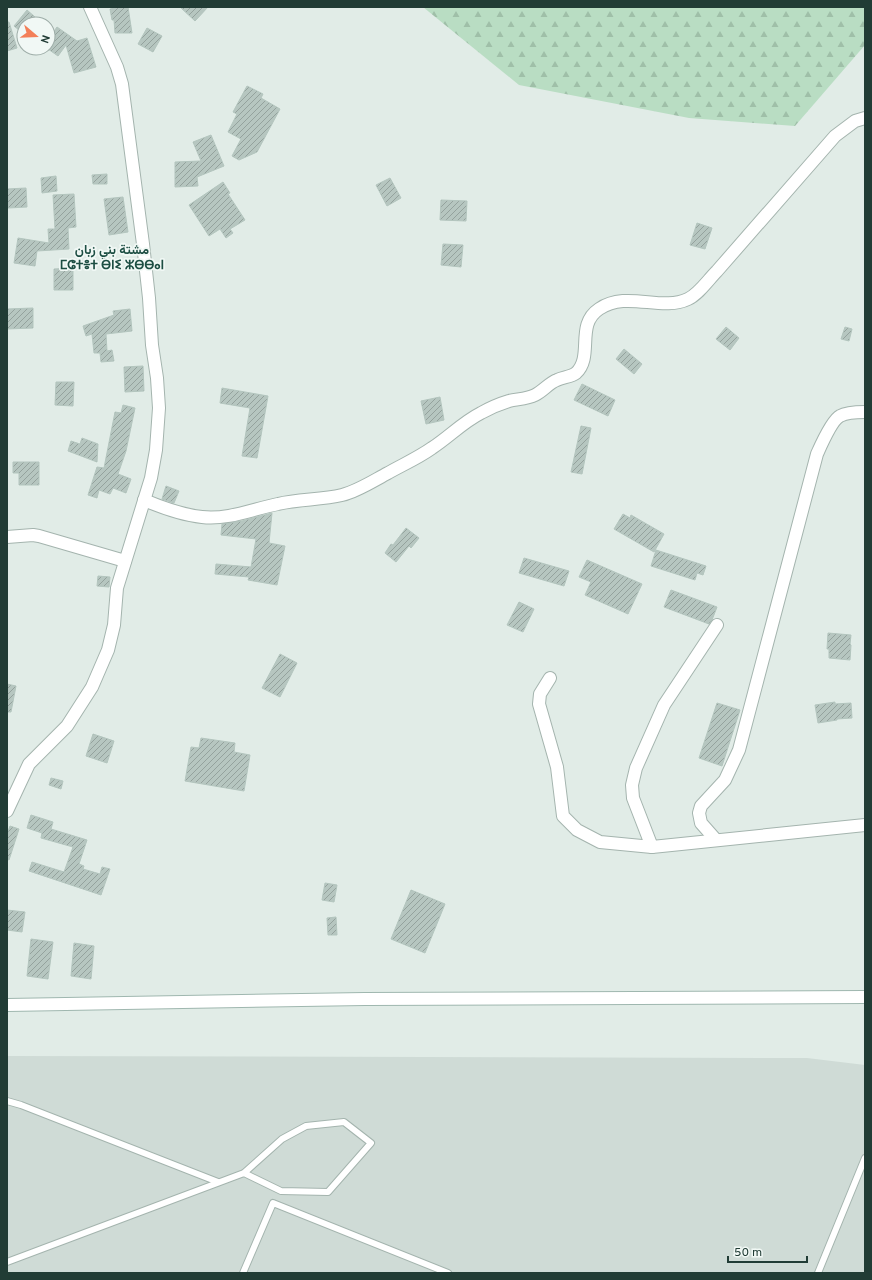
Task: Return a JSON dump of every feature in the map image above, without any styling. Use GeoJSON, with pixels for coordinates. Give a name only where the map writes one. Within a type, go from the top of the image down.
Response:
{"type":"FeatureCollection","features":[{"type":"Feature","properties":{"kind":"street"},"geometry":{"type":"LineString","coordinates":[[7,811],[29,764],[67,726],[92,688],[108,650],[114,625],[117,588],[151,478],[156,450],[159,408],[157,378],[152,345],[149,290],[122,84],[117,67],[90,7]]}},
{"type":"Feature","properties":{"kind":"street"},"geometry":{"type":"LineString","coordinates":[[144,500],[163,508],[202,517],[221,517],[277,504],[336,496],[352,491],[378,479],[432,448],[469,419],[480,413],[508,401],[536,395],[557,380],[577,372],[583,362],[587,323],[590,316],[600,308],[614,302],[630,300],[666,303],[688,299],[697,292],[721,266],[835,136],[855,121],[865,118]]}},
{"type":"Feature","properties":{"kind":"street"},"geometry":{"type":"LineString","coordinates":[[716,840],[701,823],[699,813],[701,806],[725,780],[739,750],[817,454],[830,427],[839,416],[865,412]]}},
{"type":"Feature","properties":{"kind":"street"},"geometry":{"type":"LineString","coordinates":[[7,536],[39,536],[125,561]]}},
{"type":"Feature","properties":{"kind":"street"},"geometry":{"type":"LineString","coordinates":[[652,847],[633,798],[632,785],[636,768],[664,705],[717,624]]}},
{"type":"Feature","properties":{"kind":"street"},"geometry":{"type":"LineString","coordinates":[[550,678],[540,694],[539,704],[557,767],[563,816],[577,830],[600,842],[652,847],[865,825]]}},
{"type":"Feature","properties":{"kind":"street"},"geometry":{"type":"LineString","coordinates":[[7,1005],[365,999],[865,997]]}},
{"type":"Feature","properties":{"kind":"lane"},"geometry":{"type":"LineString","coordinates":[[7,1101],[21,1105],[218,1182]]}},
{"type":"Feature","properties":{"kind":"lane"},"geometry":{"type":"LineString","coordinates":[[7,1262],[244,1173],[282,1139],[306,1126],[344,1122],[371,1143],[328,1192],[281,1191],[244,1173]]}},
{"type":"Feature","properties":{"kind":"lane"},"geometry":{"type":"LineString","coordinates":[[818,1273],[865,1158]]}},
{"type":"Feature","properties":{"kind":"lane"},"geometry":{"type":"LineString","coordinates":[[243,1273],[272,1203],[448,1273]]}},
{"type":"Feature","properties":{"kind":"shaded area"},"geometry":{"type":"Polygon","coordinates":[[[7,1056],[807,1058],[865,1065],[865,1273],[7,1273],[7,1056]]]}},
{"type":"Feature","properties":{"kind":"green space"},"geometry":{"type":"Polygon","coordinates":[[[423,7],[865,7],[865,45],[795,126],[689,118],[519,85],[423,7]]]}},
{"type":"Feature","properties":{"kind":"building"},"geometry":{"type":"Polygon","coordinates":[[[128,7],[132,33],[115,33],[114,20],[112,20],[110,9],[128,7]]]}},
{"type":"Feature","properties":{"kind":"building"},"geometry":{"type":"Polygon","coordinates":[[[180,7],[208,7],[195,21],[180,7]]]}},
{"type":"Feature","properties":{"kind":"building"},"geometry":{"type":"Polygon","coordinates":[[[27,10],[34,16],[22,16],[27,10]]]}},
{"type":"Feature","properties":{"kind":"building"},"geometry":{"type":"Polygon","coordinates":[[[7,22],[9,22],[16,48],[7,51],[7,22]]]}},
{"type":"Feature","properties":{"kind":"building"},"geometry":{"type":"Polygon","coordinates":[[[57,27],[77,41],[87,38],[96,67],[74,73],[66,45],[58,56],[56,55],[57,27]]]}},
{"type":"Feature","properties":{"kind":"building"},"geometry":{"type":"Polygon","coordinates":[[[147,28],[162,36],[153,52],[138,44],[147,28]]]}},
{"type":"Feature","properties":{"kind":"building"},"geometry":{"type":"Polygon","coordinates":[[[247,86],[263,94],[261,98],[280,109],[257,152],[239,160],[232,156],[241,139],[228,132],[237,114],[233,112],[247,86]]]}},
{"type":"Feature","properties":{"kind":"building"},"geometry":{"type":"Polygon","coordinates":[[[211,135],[224,166],[197,177],[198,186],[175,187],[175,162],[201,161],[193,142],[211,135]]]}},
{"type":"Feature","properties":{"kind":"building"},"geometry":{"type":"Polygon","coordinates":[[[107,174],[107,184],[93,184],[92,175],[107,174]]]}},
{"type":"Feature","properties":{"kind":"building"},"geometry":{"type":"Polygon","coordinates":[[[56,176],[57,191],[42,193],[41,178],[56,176]]]}},
{"type":"Feature","properties":{"kind":"building"},"geometry":{"type":"Polygon","coordinates":[[[390,178],[401,198],[387,206],[376,185],[390,178]]]}},
{"type":"Feature","properties":{"kind":"building"},"geometry":{"type":"Polygon","coordinates":[[[223,182],[230,193],[228,194],[245,220],[230,229],[233,233],[226,238],[220,229],[209,236],[189,205],[223,182]]]}},
{"type":"Feature","properties":{"kind":"building"},"geometry":{"type":"Polygon","coordinates":[[[26,188],[27,207],[8,208],[7,189],[26,188]]]}},
{"type":"Feature","properties":{"kind":"building"},"geometry":{"type":"Polygon","coordinates":[[[74,194],[76,227],[68,228],[69,249],[37,251],[35,266],[14,263],[18,238],[49,243],[48,229],[55,229],[53,195],[74,194]]]}},
{"type":"Feature","properties":{"kind":"building"},"geometry":{"type":"Polygon","coordinates":[[[123,197],[128,232],[109,235],[104,199],[123,197]]]}},
{"type":"Feature","properties":{"kind":"building"},"geometry":{"type":"Polygon","coordinates":[[[441,200],[467,201],[466,221],[440,220],[441,200]]]}},
{"type":"Feature","properties":{"kind":"building"},"geometry":{"type":"Polygon","coordinates":[[[697,223],[712,228],[705,249],[690,245],[697,223]]]}},
{"type":"Feature","properties":{"kind":"building"},"geometry":{"type":"Polygon","coordinates":[[[443,244],[463,245],[461,267],[441,265],[443,244]]]}},
{"type":"Feature","properties":{"kind":"building"},"geometry":{"type":"Polygon","coordinates":[[[73,268],[73,290],[54,290],[54,269],[73,268]]]}},
{"type":"Feature","properties":{"kind":"building"},"geometry":{"type":"Polygon","coordinates":[[[33,308],[33,328],[7,329],[7,309],[33,308]]]}},
{"type":"Feature","properties":{"kind":"building"},"geometry":{"type":"Polygon","coordinates":[[[130,309],[132,331],[106,334],[107,351],[112,350],[114,361],[101,362],[100,353],[94,353],[92,334],[86,336],[83,326],[114,315],[113,311],[130,309]]]}},
{"type":"Feature","properties":{"kind":"building"},"geometry":{"type":"Polygon","coordinates":[[[726,327],[739,338],[730,350],[716,339],[726,327]]]}},
{"type":"Feature","properties":{"kind":"building"},"geometry":{"type":"Polygon","coordinates":[[[845,327],[852,329],[849,341],[841,339],[845,327]]]}},
{"type":"Feature","properties":{"kind":"building"},"geometry":{"type":"Polygon","coordinates":[[[624,349],[642,364],[634,374],[616,359],[624,349]]]}},
{"type":"Feature","properties":{"kind":"building"},"geometry":{"type":"Polygon","coordinates":[[[143,366],[144,391],[125,392],[124,367],[143,366]]]}},
{"type":"Feature","properties":{"kind":"building"},"geometry":{"type":"Polygon","coordinates":[[[56,382],[74,382],[73,406],[55,405],[56,382]]]}},
{"type":"Feature","properties":{"kind":"building"},"geometry":{"type":"Polygon","coordinates":[[[582,384],[615,400],[608,416],[574,400],[582,384]]]}},
{"type":"Feature","properties":{"kind":"building"},"geometry":{"type":"Polygon","coordinates":[[[222,388],[268,396],[257,458],[242,456],[250,408],[220,403],[222,388]]]}},
{"type":"Feature","properties":{"kind":"building"},"geometry":{"type":"Polygon","coordinates":[[[440,397],[444,420],[426,424],[421,401],[440,397]]]}},
{"type":"Feature","properties":{"kind":"building"},"geometry":{"type":"Polygon","coordinates":[[[123,405],[135,408],[126,451],[118,474],[131,479],[126,493],[113,488],[110,494],[99,490],[97,498],[88,495],[97,467],[104,468],[115,412],[121,413],[123,405]]]}},
{"type":"Feature","properties":{"kind":"building"},"geometry":{"type":"Polygon","coordinates":[[[581,426],[591,428],[582,474],[571,472],[581,426]]]}},
{"type":"Feature","properties":{"kind":"building"},"geometry":{"type":"Polygon","coordinates":[[[82,438],[98,444],[97,462],[68,451],[71,441],[80,444],[82,438]]]}},
{"type":"Feature","properties":{"kind":"building"},"geometry":{"type":"Polygon","coordinates":[[[13,462],[39,462],[39,485],[19,485],[19,473],[13,473],[13,462]]]}},
{"type":"Feature","properties":{"kind":"building"},"geometry":{"type":"Polygon","coordinates":[[[166,486],[179,491],[174,503],[162,499],[166,486]]]}},
{"type":"Feature","properties":{"kind":"building"},"geometry":{"type":"Polygon","coordinates":[[[272,513],[269,543],[285,546],[277,585],[248,580],[249,577],[215,574],[216,564],[251,567],[256,539],[221,535],[222,524],[242,521],[272,513]]]}},
{"type":"Feature","properties":{"kind":"building"},"geometry":{"type":"Polygon","coordinates":[[[623,514],[630,518],[631,515],[664,534],[654,552],[614,529],[623,514]]]}},
{"type":"Feature","properties":{"kind":"building"},"geometry":{"type":"Polygon","coordinates":[[[406,528],[419,538],[411,548],[409,546],[396,562],[385,553],[406,528]]]}},
{"type":"Feature","properties":{"kind":"building"},"geometry":{"type":"Polygon","coordinates":[[[656,550],[706,566],[703,575],[697,573],[695,580],[651,566],[656,550]]]}},
{"type":"Feature","properties":{"kind":"building"},"geometry":{"type":"Polygon","coordinates":[[[524,558],[569,571],[564,586],[519,573],[524,558]]]}},
{"type":"Feature","properties":{"kind":"building"},"geometry":{"type":"Polygon","coordinates":[[[587,560],[642,584],[628,614],[585,595],[591,582],[579,577],[587,560]]]}},
{"type":"Feature","properties":{"kind":"building"},"geometry":{"type":"Polygon","coordinates":[[[98,576],[110,577],[109,587],[97,586],[98,576]]]}},
{"type":"Feature","properties":{"kind":"building"},"geometry":{"type":"Polygon","coordinates":[[[671,590],[717,607],[709,624],[664,607],[671,590]]]}},
{"type":"Feature","properties":{"kind":"building"},"geometry":{"type":"Polygon","coordinates":[[[519,602],[534,609],[523,632],[507,625],[519,602]]]}},
{"type":"Feature","properties":{"kind":"building"},"geometry":{"type":"Polygon","coordinates":[[[828,633],[851,635],[850,660],[829,658],[829,649],[827,649],[828,633]]]}},
{"type":"Feature","properties":{"kind":"building"},"geometry":{"type":"Polygon","coordinates":[[[280,654],[297,663],[280,697],[262,688],[280,654]]]}},
{"type":"Feature","properties":{"kind":"building"},"geometry":{"type":"Polygon","coordinates":[[[7,684],[16,686],[11,712],[7,712],[7,684]]]}},
{"type":"Feature","properties":{"kind":"building"},"geometry":{"type":"Polygon","coordinates":[[[835,702],[835,704],[851,703],[852,718],[818,723],[815,705],[835,702]]]}},
{"type":"Feature","properties":{"kind":"building"},"geometry":{"type":"Polygon","coordinates":[[[717,703],[740,710],[722,766],[699,758],[717,703]]]}},
{"type":"Feature","properties":{"kind":"building"},"geometry":{"type":"Polygon","coordinates":[[[93,734],[114,741],[107,763],[86,756],[93,734]]]}},
{"type":"Feature","properties":{"kind":"building"},"geometry":{"type":"Polygon","coordinates":[[[201,738],[235,743],[234,752],[250,755],[244,791],[185,781],[191,747],[199,748],[201,738]]]}},
{"type":"Feature","properties":{"kind":"building"},"geometry":{"type":"Polygon","coordinates":[[[51,778],[63,781],[61,789],[49,785],[51,778]]]}},
{"type":"Feature","properties":{"kind":"building"},"geometry":{"type":"Polygon","coordinates":[[[31,815],[53,822],[51,829],[87,840],[79,864],[84,866],[83,869],[100,874],[102,867],[110,869],[101,895],[29,871],[32,862],[64,872],[73,847],[41,838],[42,833],[27,828],[31,815]]]}},
{"type":"Feature","properties":{"kind":"building"},"geometry":{"type":"Polygon","coordinates":[[[10,826],[19,829],[9,860],[7,859],[7,834],[10,826]]]}},
{"type":"Feature","properties":{"kind":"building"},"geometry":{"type":"Polygon","coordinates":[[[325,883],[337,885],[334,902],[322,900],[325,883]]]}},
{"type":"Feature","properties":{"kind":"building"},"geometry":{"type":"Polygon","coordinates":[[[411,890],[445,904],[425,953],[391,939],[411,890]]]}},
{"type":"Feature","properties":{"kind":"building"},"geometry":{"type":"Polygon","coordinates":[[[7,910],[25,912],[22,932],[7,930],[7,910]]]}},
{"type":"Feature","properties":{"kind":"building"},"geometry":{"type":"Polygon","coordinates":[[[336,917],[337,935],[328,935],[327,918],[336,917]]]}},
{"type":"Feature","properties":{"kind":"building"},"geometry":{"type":"Polygon","coordinates":[[[31,939],[53,942],[48,979],[27,976],[31,939]]]}},
{"type":"Feature","properties":{"kind":"building"},"geometry":{"type":"Polygon","coordinates":[[[74,943],[94,946],[91,979],[71,976],[74,943]]]}},
{"type":"Feature","properties":{"kind":"district","name":"مشتة بني زبان ⵎⵛⵜⴻⵜ ⴱⵏⵉ ⵣⴱⴱⴰⵏ"},"geometry":{"type":"Point","coordinates":[112,256]}}]}
